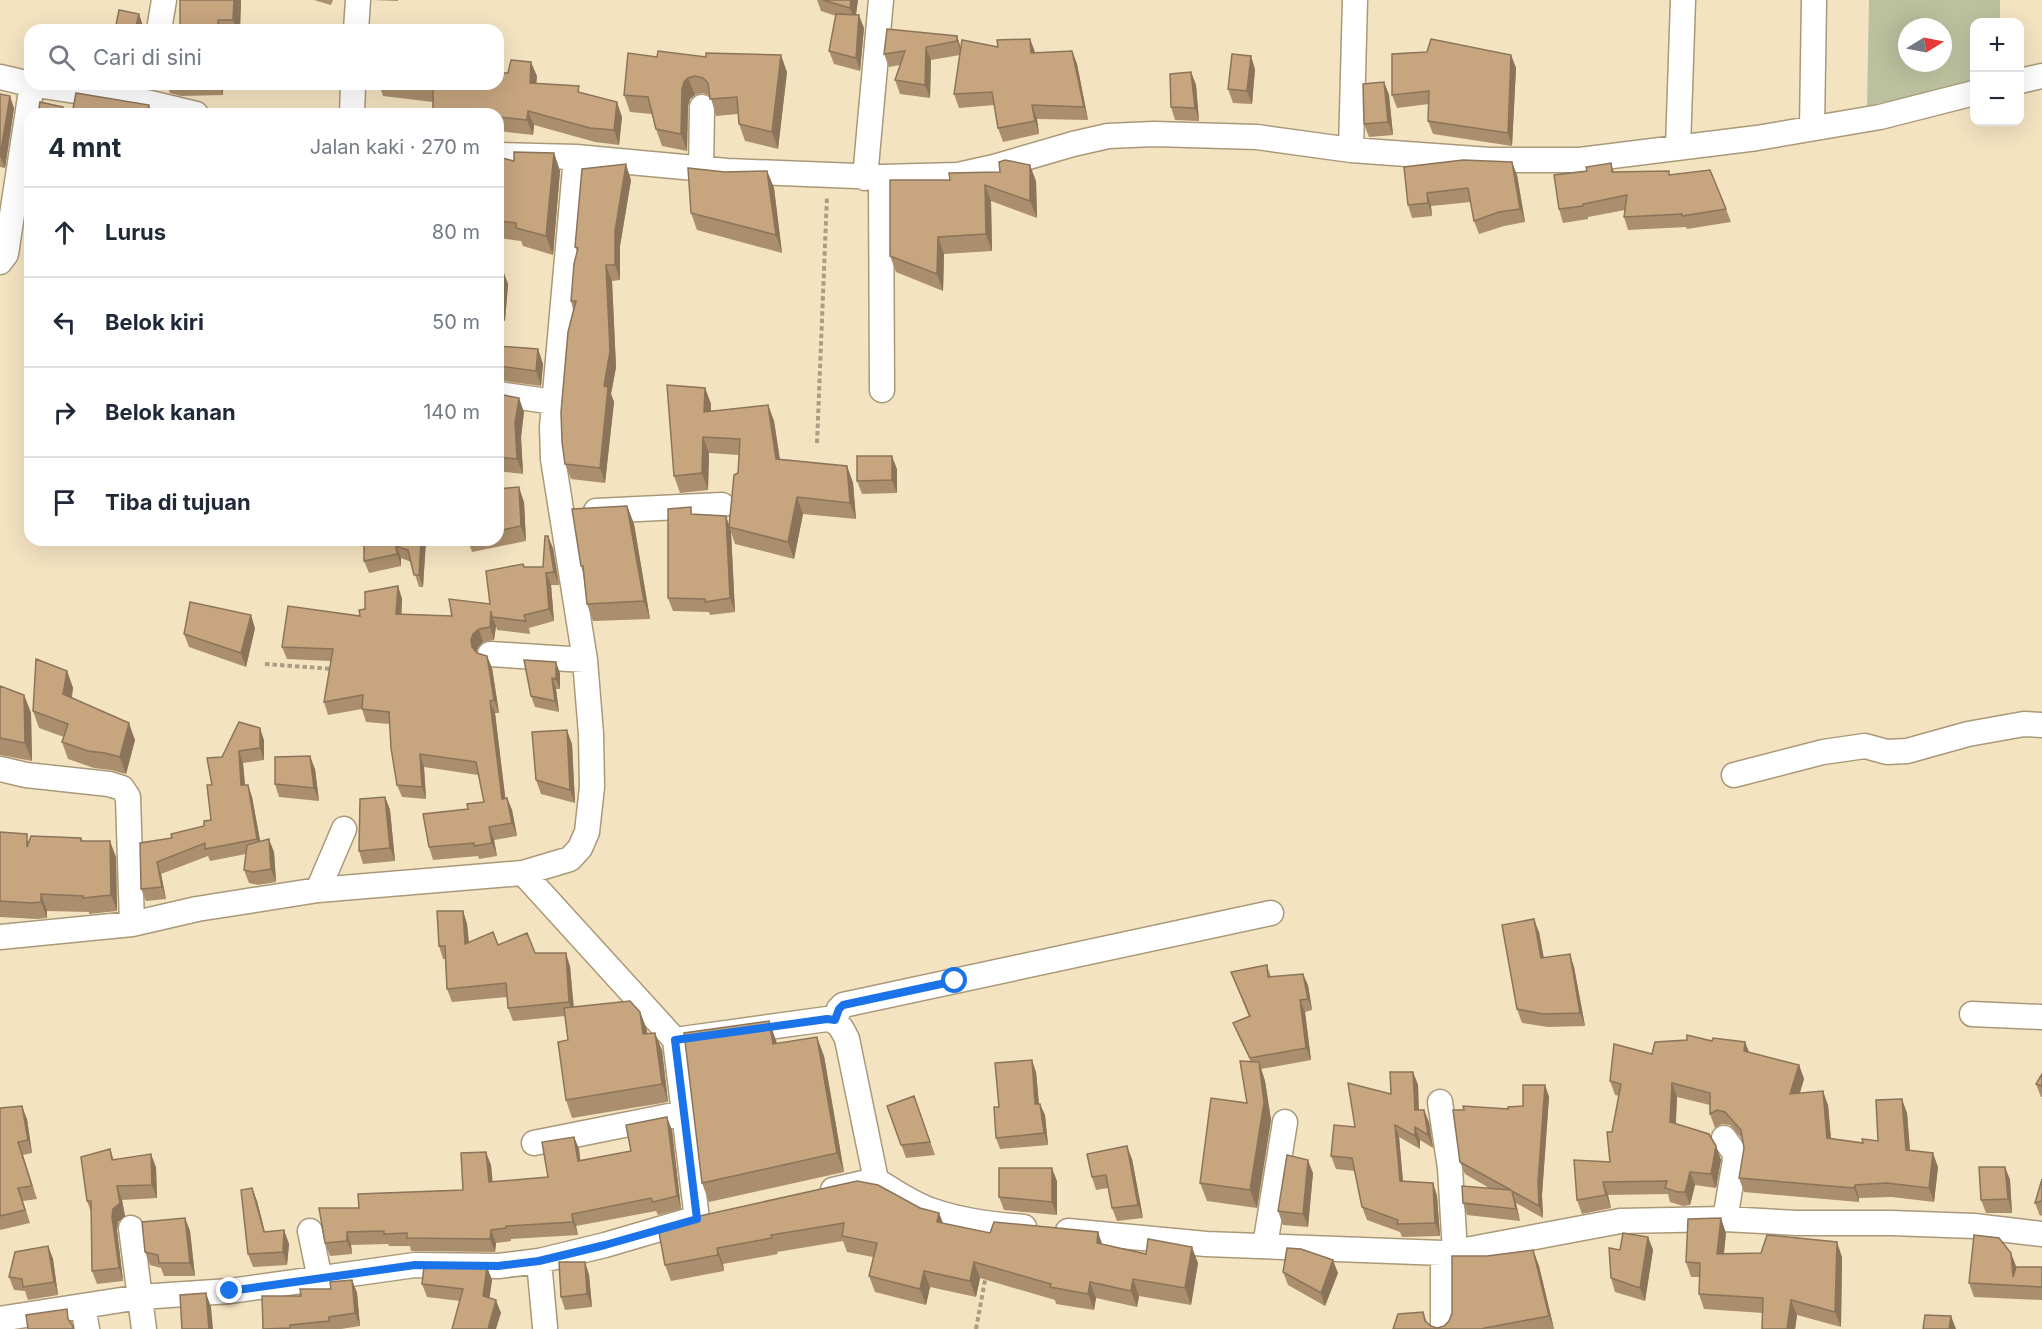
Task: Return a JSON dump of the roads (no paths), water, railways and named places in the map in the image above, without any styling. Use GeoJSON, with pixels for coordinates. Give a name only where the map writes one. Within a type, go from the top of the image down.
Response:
{"type":"FeatureCollection","features":[{"type":"Feature","properties":{"kind":"street"},"geometry":{"type":"LineString","coordinates":[[160,24],[164,0]]}},
{"type":"Feature","properties":{"kind":"street"},"geometry":{"type":"LineString","coordinates":[[356,24],[357,0]]}},
{"type":"Feature","properties":{"kind":"street"},"geometry":{"type":"LineString","coordinates":[[880,0],[873,177],[882,390]]}},
{"type":"Feature","properties":{"kind":"street"},"geometry":{"type":"LineString","coordinates":[[1351,150],[1355,0]]}},
{"type":"Feature","properties":{"kind":"street"},"geometry":{"type":"LineString","coordinates":[[1678,148],[1683,0]]}},
{"type":"Feature","properties":{"kind":"street"},"geometry":{"type":"LineString","coordinates":[[1812,128],[1814,0]]}},
{"type":"Feature","properties":{"kind":"street"},"geometry":{"type":"LineString","coordinates":[[2024,80],[2042,76]]}},
{"type":"Feature","properties":{"kind":"street"},"geometry":{"type":"LineString","coordinates":[[0,77],[24,82]]}},
{"type":"Feature","properties":{"kind":"street"},"geometry":{"type":"LineString","coordinates":[[27,108],[30,90]]}},
{"type":"Feature","properties":{"kind":"street"},"geometry":{"type":"LineString","coordinates":[[73,90],[156,102],[176,108]]}},
{"type":"Feature","properties":{"kind":"street"},"geometry":{"type":"LineString","coordinates":[[352,108],[353,90]]}},
{"type":"Feature","properties":{"kind":"street"},"geometry":{"type":"LineString","coordinates":[[504,155],[576,157],[701,169],[873,177],[958,175],[1108,136],[1154,134],[1257,137],[1351,150],[1490,160],[1580,160],[1678,148],[1880,117],[1970,94]]}},
{"type":"Feature","properties":{"kind":"street"},"geometry":{"type":"LineString","coordinates":[[701,169],[702,106]]}},
{"type":"Feature","properties":{"kind":"street"},"geometry":{"type":"LineString","coordinates":[[0,261],[6,254],[24,132]]}},
{"type":"Feature","properties":{"kind":"street"},"geometry":{"type":"LineString","coordinates":[[0,937],[132,924],[197,909],[318,890],[523,873],[570,859],[580,848],[587,832],[592,787],[591,734],[585,660],[553,459],[554,402],[576,157]]}},
{"type":"Feature","properties":{"kind":"street"},"geometry":{"type":"LineString","coordinates":[[504,395],[554,402]]}},
{"type":"Feature","properties":{"kind":"street"},"geometry":{"type":"LineString","coordinates":[[561,513],[722,505]]}},
{"type":"Feature","properties":{"kind":"street"},"geometry":{"type":"LineString","coordinates":[[490,654],[585,660]]}},
{"type":"Feature","properties":{"kind":"street"},"geometry":{"type":"LineString","coordinates":[[1734,775],[1823,752],[1865,746],[1887,752],[1907,751],[1968,734],[2024,724],[2042,725]]}},
{"type":"Feature","properties":{"kind":"street"},"geometry":{"type":"LineString","coordinates":[[0,769],[26,775],[109,784],[122,788],[128,796],[132,924]]}},
{"type":"Feature","properties":{"kind":"street"},"geometry":{"type":"LineString","coordinates":[[318,890],[344,829]]}},
{"type":"Feature","properties":{"kind":"street"},"geometry":{"type":"LineString","coordinates":[[0,1319],[85,1317],[140,1297],[230,1291],[415,1265],[498,1266],[539,1261],[708,1216],[684,1113],[675,1040],[523,873]]}},
{"type":"Feature","properties":{"kind":"street"},"geometry":{"type":"LineString","coordinates":[[835,1020],[843,1005],[1271,913]]}},
{"type":"Feature","properties":{"kind":"street"},"geometry":{"type":"LineString","coordinates":[[1972,1014],[2042,1017]]}},
{"type":"Feature","properties":{"kind":"street"},"geometry":{"type":"LineString","coordinates":[[675,1040],[827,1019],[835,1020],[847,1039],[876,1180]]}},
{"type":"Feature","properties":{"kind":"street"},"geometry":{"type":"LineString","coordinates":[[1440,1102],[1450,1168],[1449,1252],[1443,1329]]}},
{"type":"Feature","properties":{"kind":"street"},"geometry":{"type":"LineString","coordinates":[[534,1143],[684,1113]]}},
{"type":"Feature","properties":{"kind":"street"},"geometry":{"type":"LineString","coordinates":[[1265,1246],[1285,1122]]}},
{"type":"Feature","properties":{"kind":"street"},"geometry":{"type":"LineString","coordinates":[[1724,1138],[1734,1152],[1736,1160],[1725,1219]]}},
{"type":"Feature","properties":{"kind":"street"},"geometry":{"type":"LineString","coordinates":[[807,1195],[876,1180],[923,1207],[963,1219],[1008,1226],[1206,1244],[1449,1252],[1620,1221],[1725,1219],[1797,1223],[1891,1223],[1974,1226],[2042,1234]]}},
{"type":"Feature","properties":{"kind":"street"},"geometry":{"type":"LineString","coordinates":[[131,1228],[144,1329]]}},
{"type":"Feature","properties":{"kind":"street"},"geometry":{"type":"LineString","coordinates":[[309,1231],[320,1279]]}},
{"type":"Feature","properties":{"kind":"street"},"geometry":{"type":"LineString","coordinates":[[539,1261],[545,1327]]}}]}
